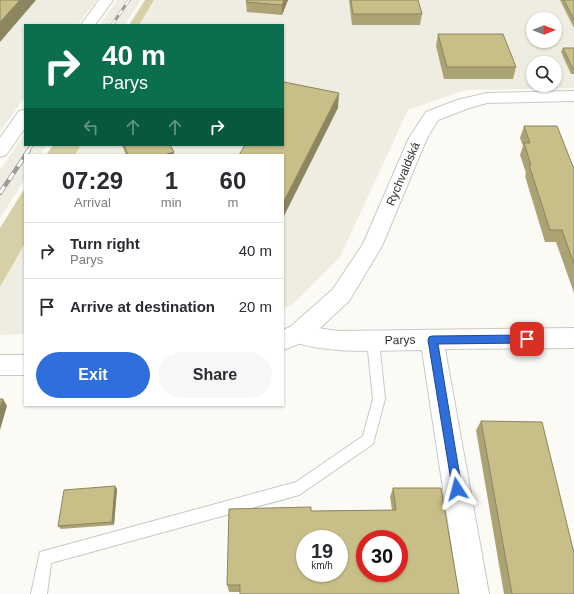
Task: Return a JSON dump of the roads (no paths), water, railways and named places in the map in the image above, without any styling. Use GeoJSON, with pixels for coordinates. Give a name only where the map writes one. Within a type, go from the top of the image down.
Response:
{"type":"FeatureCollection","features":[{"type":"Feature","properties":{"kind":"street"},"geometry":{"type":"LineString","coordinates":[[89,24],[106,0]]}},
{"type":"Feature","properties":{"kind":"street","name":"Rychvaldská"},"geometry":{"type":"LineString","coordinates":[[290,337],[341,295],[368,252],[418,138],[432,116],[463,104],[487,98],[574,96]]}},
{"type":"Feature","properties":{"kind":"street"},"geometry":{"type":"LineString","coordinates":[[0,150],[24,116]]}},
{"type":"Feature","properties":{"kind":"street","name":"Parys"},"geometry":{"type":"LineString","coordinates":[[290,337],[337,341],[574,338]]}},
{"type":"Feature","properties":{"kind":"street"},"geometry":{"type":"LineString","coordinates":[[432,340],[474,594]]}},
{"type":"Feature","properties":{"kind":"street"},"geometry":{"type":"LineString","coordinates":[[0,365],[24,365]]}},
{"type":"Feature","properties":{"kind":"lane"},"geometry":{"type":"LineString","coordinates":[[39,594],[45,557],[299,488],[368,440],[379,398],[373,341]]}},
{"type":"Feature","properties":{"kind":"railway"},"geometry":{"type":"LineString","coordinates":[[113,24],[129,0]]}},
{"type":"Feature","properties":{"kind":"railway"},"geometry":{"type":"LineString","coordinates":[[28,151],[31,146]]}},
{"type":"Feature","properties":{"kind":"railway"},"geometry":{"type":"LineString","coordinates":[[26,154],[29,150]]}},
{"type":"Feature","properties":{"kind":"railway"},"geometry":{"type":"LineString","coordinates":[[0,193],[24,157]]}}]}
